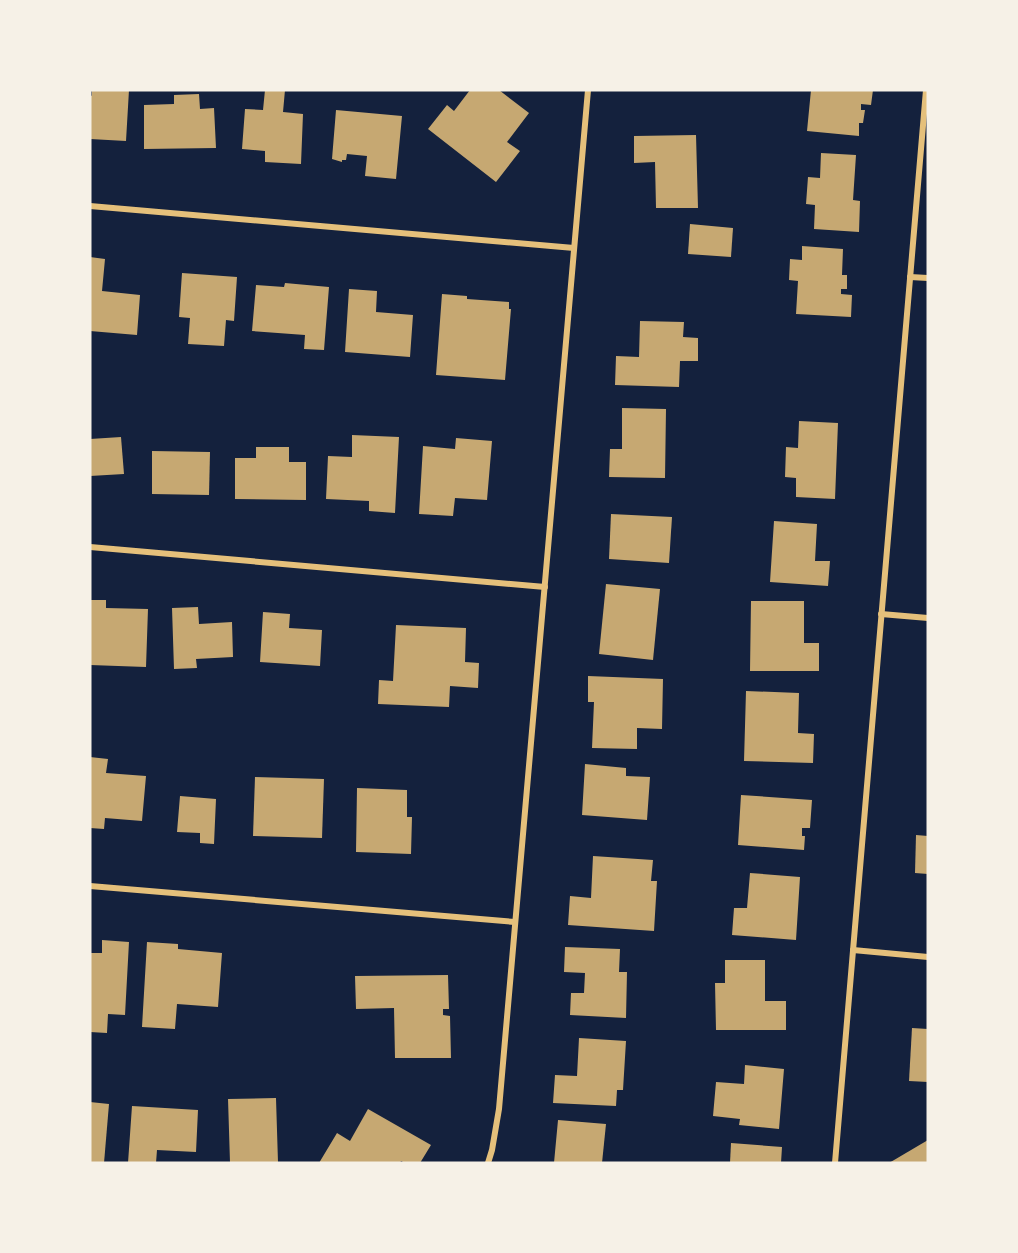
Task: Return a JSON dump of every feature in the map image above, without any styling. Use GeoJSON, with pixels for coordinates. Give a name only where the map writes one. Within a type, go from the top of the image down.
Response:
{"type":"FeatureCollection","features":[{"type":"Feature","properties":{"kind":"street"},"geometry":{"type":"LineString","coordinates":[[488,1163],[499,1109],[588,90]]}},
{"type":"Feature","properties":{"kind":"street"},"geometry":{"type":"LineString","coordinates":[[835,1163],[926,90]]}},
{"type":"Feature","properties":{"kind":"street"},"geometry":{"type":"LineString","coordinates":[[90,206],[574,248]]}},
{"type":"Feature","properties":{"kind":"street"},"geometry":{"type":"LineString","coordinates":[[910,277],[928,278]]}},
{"type":"Feature","properties":{"kind":"street"},"geometry":{"type":"LineString","coordinates":[[90,547],[545,587]]}},
{"type":"Feature","properties":{"kind":"street"},"geometry":{"type":"LineString","coordinates":[[881,614],[928,618]]}},
{"type":"Feature","properties":{"kind":"street"},"geometry":{"type":"LineString","coordinates":[[90,886],[515,922]]}},
{"type":"Feature","properties":{"kind":"street"},"geometry":{"type":"LineString","coordinates":[[854,950],[928,957]]}},
{"type":"Feature","properties":{"kind":"building"},"geometry":{"type":"Polygon","coordinates":[[[92,90],[129,90],[126,141],[90,139],[92,90]]]}},
{"type":"Feature","properties":{"kind":"building"},"geometry":{"type":"Polygon","coordinates":[[[265,90],[285,90],[283,112],[303,114],[301,164],[265,162],[265,151],[242,149],[245,109],[263,110],[265,90]]]}},
{"type":"Feature","properties":{"kind":"building"},"geometry":{"type":"Polygon","coordinates":[[[470,90],[499,90],[529,113],[507,142],[520,151],[496,182],[428,129],[447,105],[454,111],[470,90]]]}},
{"type":"Feature","properties":{"kind":"building"},"geometry":{"type":"Polygon","coordinates":[[[811,90],[873,90],[871,105],[861,104],[861,110],[865,110],[863,123],[859,123],[859,136],[807,131],[811,90]]]}},
{"type":"Feature","properties":{"kind":"building"},"geometry":{"type":"Polygon","coordinates":[[[199,94],[200,109],[214,108],[216,148],[144,149],[144,105],[174,104],[174,95],[199,94]]]}},
{"type":"Feature","properties":{"kind":"building"},"geometry":{"type":"Polygon","coordinates":[[[336,110],[402,116],[396,179],[365,176],[367,156],[347,154],[346,160],[342,162],[332,159],[336,110]]]}},
{"type":"Feature","properties":{"kind":"building"},"geometry":{"type":"Polygon","coordinates":[[[696,135],[698,208],[656,208],[655,162],[634,163],[634,136],[696,135]]]}},
{"type":"Feature","properties":{"kind":"building"},"geometry":{"type":"Polygon","coordinates":[[[821,153],[856,155],[853,200],[860,201],[859,232],[814,229],[815,205],[806,204],[808,177],[820,178],[821,153]]]}},
{"type":"Feature","properties":{"kind":"building"},"geometry":{"type":"Polygon","coordinates":[[[690,224],[733,228],[731,257],[688,254],[690,224]]]}},
{"type":"Feature","properties":{"kind":"building"},"geometry":{"type":"Polygon","coordinates":[[[802,246],[843,249],[842,275],[847,275],[847,289],[841,289],[841,294],[852,295],[851,317],[796,314],[798,281],[789,280],[790,259],[802,260],[802,246]]]}},
{"type":"Feature","properties":{"kind":"building"},"geometry":{"type":"Polygon","coordinates":[[[90,257],[105,259],[102,291],[140,295],[137,335],[90,331],[90,257]]]}},
{"type":"Feature","properties":{"kind":"building"},"geometry":{"type":"Polygon","coordinates":[[[182,273],[237,277],[234,321],[226,320],[224,346],[188,344],[190,318],[179,317],[182,273]]]}},
{"type":"Feature","properties":{"kind":"building"},"geometry":{"type":"Polygon","coordinates":[[[285,283],[329,287],[324,350],[304,349],[305,335],[252,331],[256,285],[284,287],[285,283]]]}},
{"type":"Feature","properties":{"kind":"building"},"geometry":{"type":"Polygon","coordinates":[[[349,289],[377,291],[376,312],[413,315],[410,357],[345,352],[349,289]]]}},
{"type":"Feature","properties":{"kind":"building"},"geometry":{"type":"Polygon","coordinates":[[[442,294],[467,296],[467,299],[509,302],[509,309],[511,309],[505,380],[436,375],[442,294]]]}},
{"type":"Feature","properties":{"kind":"building"},"geometry":{"type":"Polygon","coordinates":[[[640,321],[684,322],[683,337],[698,338],[698,361],[680,361],[679,387],[615,385],[616,356],[639,357],[640,321]]]}},
{"type":"Feature","properties":{"kind":"building"},"geometry":{"type":"Polygon","coordinates":[[[622,408],[666,409],[665,478],[609,477],[610,449],[622,449],[622,408]]]}},
{"type":"Feature","properties":{"kind":"building"},"geometry":{"type":"Polygon","coordinates":[[[799,421],[838,423],[835,499],[796,497],[796,478],[785,477],[786,447],[798,448],[799,421]]]}},
{"type":"Feature","properties":{"kind":"building"},"geometry":{"type":"Polygon","coordinates":[[[352,435],[399,437],[395,513],[369,511],[369,501],[326,499],[328,456],[352,457],[352,435]]]}},
{"type":"Feature","properties":{"kind":"building"},"geometry":{"type":"Polygon","coordinates":[[[121,437],[124,474],[90,476],[90,439],[121,437]]]}},
{"type":"Feature","properties":{"kind":"building"},"geometry":{"type":"Polygon","coordinates":[[[456,438],[492,441],[487,500],[455,498],[453,516],[419,514],[423,446],[455,449],[456,438]]]}},
{"type":"Feature","properties":{"kind":"building"},"geometry":{"type":"Polygon","coordinates":[[[256,447],[289,447],[289,462],[306,462],[306,500],[235,499],[235,458],[256,458],[256,447]]]}},
{"type":"Feature","properties":{"kind":"building"},"geometry":{"type":"Polygon","coordinates":[[[152,451],[210,452],[209,495],[152,494],[152,451]]]}},
{"type":"Feature","properties":{"kind":"building"},"geometry":{"type":"Polygon","coordinates":[[[611,514],[672,517],[669,563],[609,559],[611,514]]]}},
{"type":"Feature","properties":{"kind":"building"},"geometry":{"type":"Polygon","coordinates":[[[774,521],[817,524],[815,561],[830,561],[828,586],[770,582],[774,521]]]}},
{"type":"Feature","properties":{"kind":"building"},"geometry":{"type":"Polygon","coordinates":[[[606,584],[660,589],[653,660],[599,654],[606,584]]]}},
{"type":"Feature","properties":{"kind":"building"},"geometry":{"type":"Polygon","coordinates":[[[90,600],[106,600],[106,608],[148,609],[146,667],[90,665],[90,600]]]}},
{"type":"Feature","properties":{"kind":"building"},"geometry":{"type":"Polygon","coordinates":[[[751,601],[804,601],[804,643],[819,643],[819,671],[750,671],[751,601]]]}},
{"type":"Feature","properties":{"kind":"building"},"geometry":{"type":"Polygon","coordinates":[[[198,607],[199,624],[232,622],[233,657],[196,659],[197,668],[174,669],[172,608],[198,607]]]}},
{"type":"Feature","properties":{"kind":"building"},"geometry":{"type":"Polygon","coordinates":[[[263,612],[290,614],[289,628],[322,630],[320,666],[260,662],[263,612]]]}},
{"type":"Feature","properties":{"kind":"building"},"geometry":{"type":"Polygon","coordinates":[[[396,625],[466,628],[465,662],[479,663],[478,688],[450,686],[449,707],[378,704],[379,680],[393,681],[396,625]]]}},
{"type":"Feature","properties":{"kind":"building"},"geometry":{"type":"Polygon","coordinates":[[[588,676],[663,679],[662,729],[637,728],[637,749],[592,748],[594,702],[588,702],[588,676]]]}},
{"type":"Feature","properties":{"kind":"building"},"geometry":{"type":"Polygon","coordinates":[[[746,691],[799,693],[798,733],[814,734],[813,763],[744,761],[746,691]]]}},
{"type":"Feature","properties":{"kind":"building"},"geometry":{"type":"Polygon","coordinates":[[[90,757],[108,759],[106,773],[146,776],[142,821],[105,818],[104,829],[90,828],[90,757]]]}},
{"type":"Feature","properties":{"kind":"building"},"geometry":{"type":"Polygon","coordinates":[[[585,764],[626,768],[626,776],[650,777],[647,820],[582,815],[585,764]]]}},
{"type":"Feature","properties":{"kind":"building"},"geometry":{"type":"Polygon","coordinates":[[[255,777],[324,779],[322,838],[253,836],[255,777]]]}},
{"type":"Feature","properties":{"kind":"building"},"geometry":{"type":"Polygon","coordinates":[[[357,788],[407,790],[407,817],[412,817],[411,854],[356,852],[357,788]]]}},
{"type":"Feature","properties":{"kind":"building"},"geometry":{"type":"Polygon","coordinates":[[[741,795],[812,800],[810,828],[802,828],[802,836],[805,836],[804,850],[738,845],[741,795]]]}},
{"type":"Feature","properties":{"kind":"building"},"geometry":{"type":"Polygon","coordinates":[[[180,796],[216,799],[214,844],[200,843],[200,833],[177,832],[180,796]]]}},
{"type":"Feature","properties":{"kind":"building"},"geometry":{"type":"Polygon","coordinates":[[[916,835],[928,836],[928,874],[915,873],[916,835]]]}},
{"type":"Feature","properties":{"kind":"building"},"geometry":{"type":"Polygon","coordinates":[[[593,856],[653,860],[651,881],[657,881],[654,931],[568,925],[570,896],[591,898],[593,856]]]}},
{"type":"Feature","properties":{"kind":"building"},"geometry":{"type":"Polygon","coordinates":[[[750,873],[800,877],[796,940],[732,935],[734,908],[747,908],[750,873]]]}},
{"type":"Feature","properties":{"kind":"building"},"geometry":{"type":"Polygon","coordinates":[[[102,940],[129,942],[125,1015],[108,1014],[107,1033],[90,1032],[90,953],[102,953],[102,940]]]}},
{"type":"Feature","properties":{"kind":"building"},"geometry":{"type":"Polygon","coordinates":[[[147,942],[178,944],[178,949],[222,953],[218,1007],[177,1004],[175,1029],[142,1027],[147,942]]]}},
{"type":"Feature","properties":{"kind":"building"},"geometry":{"type":"Polygon","coordinates":[[[565,947],[620,949],[619,972],[627,972],[626,1018],[570,1015],[571,993],[584,993],[585,973],[564,972],[565,947]]]}},
{"type":"Feature","properties":{"kind":"building"},"geometry":{"type":"Polygon","coordinates":[[[725,960],[765,960],[765,1001],[786,1001],[786,1030],[716,1030],[715,983],[725,983],[725,960]]]}},
{"type":"Feature","properties":{"kind":"building"},"geometry":{"type":"Polygon","coordinates":[[[448,975],[449,1009],[443,1009],[443,1015],[450,1016],[451,1058],[395,1058],[394,1008],[356,1009],[355,976],[448,975]]]}},
{"type":"Feature","properties":{"kind":"building"},"geometry":{"type":"Polygon","coordinates":[[[912,1028],[928,1029],[928,1082],[909,1081],[912,1028]]]}},
{"type":"Feature","properties":{"kind":"building"},"geometry":{"type":"Polygon","coordinates":[[[579,1038],[626,1041],[623,1090],[617,1090],[616,1106],[553,1103],[555,1075],[577,1076],[579,1038]]]}},
{"type":"Feature","properties":{"kind":"building"},"geometry":{"type":"Polygon","coordinates":[[[745,1065],[784,1069],[779,1129],[739,1125],[740,1119],[713,1116],[716,1082],[744,1084],[745,1065]]]}},
{"type":"Feature","properties":{"kind":"building"},"geometry":{"type":"Polygon","coordinates":[[[276,1098],[278,1163],[230,1163],[228,1099],[276,1098]]]}},
{"type":"Feature","properties":{"kind":"building"},"geometry":{"type":"Polygon","coordinates":[[[90,1102],[109,1104],[104,1163],[90,1163],[90,1102]]]}},
{"type":"Feature","properties":{"kind":"building"},"geometry":{"type":"Polygon","coordinates":[[[132,1106],[198,1110],[196,1152],[157,1150],[156,1163],[128,1163],[132,1106]]]}},
{"type":"Feature","properties":{"kind":"building"},"geometry":{"type":"Polygon","coordinates":[[[368,1109],[431,1145],[420,1163],[401,1161],[400,1163],[319,1163],[337,1133],[350,1141],[368,1109]]]}},
{"type":"Feature","properties":{"kind":"building"},"geometry":{"type":"Polygon","coordinates":[[[558,1120],[606,1124],[602,1163],[554,1163],[558,1120]]]}},
{"type":"Feature","properties":{"kind":"building"},"geometry":{"type":"Polygon","coordinates":[[[928,1140],[928,1163],[889,1163],[928,1140]]]}},
{"type":"Feature","properties":{"kind":"building"},"geometry":{"type":"Polygon","coordinates":[[[731,1143],[782,1147],[781,1163],[730,1163],[731,1143]]]}}]}
